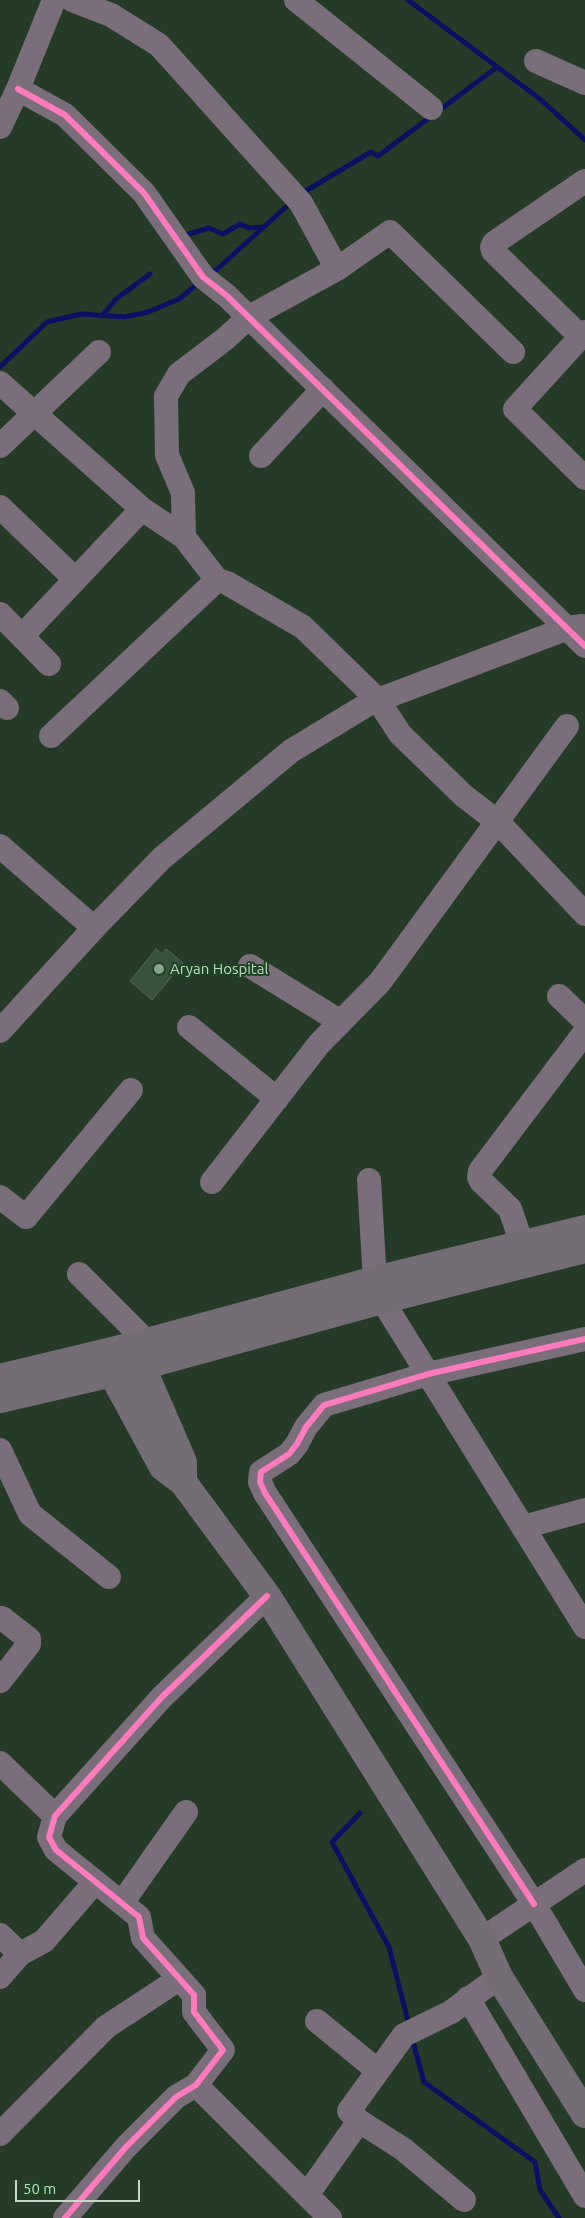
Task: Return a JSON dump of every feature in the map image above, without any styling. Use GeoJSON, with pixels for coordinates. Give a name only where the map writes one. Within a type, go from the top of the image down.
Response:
{"type":"FeatureCollection","features":[{"type":"Feature","properties":{"kind":"main road"},"geometry":{"type":"LineString","coordinates":[[0,1399],[140,1351],[524,1253],[585,1229]]}},
{"type":"Feature","properties":{"kind":"main road"},"geometry":{"type":"LineString","coordinates":[[524,1253],[585,1249]]}},
{"type":"Feature","properties":{"kind":"main road"},"geometry":{"type":"LineString","coordinates":[[140,1351],[183,1462],[183,1482]]}},
{"type":"Feature","properties":{"kind":"main road"},"geometry":{"type":"LineString","coordinates":[[0,1378],[109,1363]]}},
{"type":"Feature","properties":{"kind":"main road"},"geometry":{"type":"LineString","coordinates":[[109,1363],[162,1467],[183,1482],[267,1596],[482,1940],[499,1977],[585,2114]]}},
{"type":"Feature","properties":{"kind":"street"},"geometry":{"type":"LineString","coordinates":[[0,127],[18,89],[54,0]]}},
{"type":"Feature","properties":{"kind":"street"},"geometry":{"type":"LineString","coordinates":[[72,0],[112,15],[159,44],[301,203],[337,269]]}},
{"type":"Feature","properties":{"kind":"street"},"geometry":{"type":"LineString","coordinates":[[296,0],[431,108]]}},
{"type":"Feature","properties":{"kind":"street"},"geometry":{"type":"LineString","coordinates":[[536,61],[585,83]]}},
{"type":"Feature","properties":{"kind":"street"},"geometry":{"type":"LineString","coordinates":[[18,89],[65,114],[144,193],[202,277],[227,296],[323,389],[576,626],[585,646]]}},
{"type":"Feature","properties":{"kind":"street"},"geometry":{"type":"LineString","coordinates":[[585,181],[494,243],[492,247],[493,251],[584,334],[515,409],[585,478]]}},
{"type":"Feature","properties":{"kind":"street"},"geometry":{"type":"LineString","coordinates":[[184,537],[183,493],[167,455],[166,396],[179,374],[225,339],[249,317],[337,269],[390,232],[513,352]]}},
{"type":"Feature","properties":{"kind":"street"},"geometry":{"type":"LineString","coordinates":[[0,446],[100,352]]}},
{"type":"Feature","properties":{"kind":"street"},"geometry":{"type":"LineString","coordinates":[[0,382],[142,509],[184,537],[217,580],[227,582],[303,628],[378,700],[400,734],[464,796],[498,822],[585,914]]}},
{"type":"Feature","properties":{"kind":"street"},"geometry":{"type":"LineString","coordinates":[[262,456],[323,389]]}},
{"type":"Feature","properties":{"kind":"street"},"geometry":{"type":"LineString","coordinates":[[0,507],[75,579]]}},
{"type":"Feature","properties":{"kind":"street"},"geometry":{"type":"LineString","coordinates":[[22,636],[142,509]]}},
{"type":"Feature","properties":{"kind":"street"},"geometry":{"type":"LineString","coordinates":[[51,736],[217,580]]}},
{"type":"Feature","properties":{"kind":"street"},"geometry":{"type":"LineString","coordinates":[[0,614],[49,664]]}},
{"type":"Feature","properties":{"kind":"street"},"geometry":{"type":"LineString","coordinates":[[0,1031],[94,928],[162,858],[291,751],[378,700],[576,626]]}},
{"type":"Feature","properties":{"kind":"street"},"geometry":{"type":"LineString","coordinates":[[212,1182],[319,1044],[380,982],[567,726]]}},
{"type":"Feature","properties":{"kind":"street"},"geometry":{"type":"LineString","coordinates":[[0,846],[94,928]]}},
{"type":"Feature","properties":{"kind":"street"},"geometry":{"type":"LineString","coordinates":[[250,966],[341,1022]]}},
{"type":"Feature","properties":{"kind":"street"},"geometry":{"type":"LineString","coordinates":[[559,996],[585,1021]]}},
{"type":"Feature","properties":{"kind":"street"},"geometry":{"type":"LineString","coordinates":[[189,1027],[277,1099]]}},
{"type":"Feature","properties":{"kind":"street"},"geometry":{"type":"LineString","coordinates":[[524,1253],[510,1209],[481,1182],[480,1171],[585,1032]]}},
{"type":"Feature","properties":{"kind":"street"},"geometry":{"type":"LineString","coordinates":[[1,1200],[26,1217],[131,1090]]}},
{"type":"Feature","properties":{"kind":"street"},"geometry":{"type":"LineString","coordinates":[[369,1180],[379,1290],[428,1374],[585,1627]]}},
{"type":"Feature","properties":{"kind":"street"},"geometry":{"type":"LineString","coordinates":[[79,1274],[140,1351]]}},
{"type":"Feature","properties":{"kind":"street"},"geometry":{"type":"LineString","coordinates":[[585,1339],[428,1374],[324,1405],[306,1427],[289,1454],[261,1472],[260,1482],[265,1494],[534,1904],[585,1990]]}},
{"type":"Feature","properties":{"kind":"street"},"geometry":{"type":"LineString","coordinates":[[0,1450],[30,1514],[109,1577]]}},
{"type":"Feature","properties":{"kind":"street"},"geometry":{"type":"LineString","coordinates":[[523,1527],[585,1510]]}},
{"type":"Feature","properties":{"kind":"street"},"geometry":{"type":"LineString","coordinates":[[64,2218],[126,2147],[176,2097],[196,2085],[222,2050],[194,2012],[194,1995],[143,1938],[139,1917],[56,1850],[49,1837],[55,1816],[162,1697],[267,1596]]}},
{"type":"Feature","properties":{"kind":"street"},"geometry":{"type":"LineString","coordinates":[[0,1680],[29,1644],[29,1639],[2,1618]]}},
{"type":"Feature","properties":{"kind":"street"},"geometry":{"type":"LineString","coordinates":[[0,1763],[55,1816]]}},
{"type":"Feature","properties":{"kind":"street"},"geometry":{"type":"LineString","coordinates":[[122,1903],[186,1812]]}},
{"type":"Feature","properties":{"kind":"street"},"geometry":{"type":"LineString","coordinates":[[482,1940],[585,1870]]}},
{"type":"Feature","properties":{"kind":"street"},"geometry":{"type":"LineString","coordinates":[[0,1977],[20,1954],[44,1941],[95,1882]]}},
{"type":"Feature","properties":{"kind":"street"},"geometry":{"type":"LineString","coordinates":[[0,1935],[20,1954]]}},
{"type":"Feature","properties":{"kind":"street"},"geometry":{"type":"LineString","coordinates":[[464,2200],[403,2149],[359,2122],[349,2111],[378,2071],[411,2032],[451,2012],[499,1977]]}},
{"type":"Feature","properties":{"kind":"street"},"geometry":{"type":"LineString","coordinates":[[0,2134],[106,2027],[179,1978]]}},
{"type":"Feature","properties":{"kind":"street"},"geometry":{"type":"LineString","coordinates":[[468,1998],[585,2196]]}},
{"type":"Feature","properties":{"kind":"street"},"geometry":{"type":"LineString","coordinates":[[317,2021],[378,2071]]}},
{"type":"Feature","properties":{"kind":"street"},"geometry":{"type":"LineString","coordinates":[[196,2085],[330,2218]]}},
{"type":"Feature","properties":{"kind":"street"},"geometry":{"type":"LineString","coordinates":[[307,2194],[359,2122]]}},
{"type":"Feature","properties":{"kind":"building"},"geometry":{"type":"Polygon","coordinates":[[[156,949],[162,954],[166,949],[183,963],[152,1000],[130,981],[156,949]]]}},
{"type":"Feature","properties":{"kind":"waterway"},"geometry":{"type":"LineString","coordinates":[[408,0],[540,99],[585,140]]}},
{"type":"Feature","properties":{"kind":"waterway"},"geometry":{"type":"LineString","coordinates":[[304,192],[371,152],[378,156],[497,67]]}},
{"type":"Feature","properties":{"kind":"waterway"},"geometry":{"type":"LineString","coordinates":[[215,271],[287,206]]}},
{"type":"Feature","properties":{"kind":"waterway"},"geometry":{"type":"LineString","coordinates":[[182,236],[209,228],[223,234],[240,224],[249,228],[262,227]]}},
{"type":"Feature","properties":{"kind":"waterway"},"geometry":{"type":"LineString","coordinates":[[102,316],[116,299],[150,274]]}},
{"type":"Feature","properties":{"kind":"waterway"},"geometry":{"type":"LineString","coordinates":[[0,367],[47,322],[81,314],[125,317],[148,312],[179,299],[196,285]]}},
{"type":"Feature","properties":{"kind":"waterway"},"geometry":{"type":"LineString","coordinates":[[360,1813],[332,1842],[389,1947],[409,2025]]}},
{"type":"Feature","properties":{"kind":"waterway"},"geometry":{"type":"LineString","coordinates":[[412,2038],[424,2082],[535,2162],[540,2190],[559,2218]]}},
{"type":"Feature","properties":{"kind":"cycle path"},"geometry":{"type":"LineString","coordinates":[[18,89],[65,115],[144,193],[203,277],[227,296],[585,646]]}},
{"type":"Feature","properties":{"kind":"cycle path"},"geometry":{"type":"LineString","coordinates":[[534,1904],[265,1493],[260,1482],[261,1472],[289,1454],[306,1427],[324,1405],[428,1374],[585,1339]]}},
{"type":"Feature","properties":{"kind":"cycle path"},"geometry":{"type":"LineString","coordinates":[[65,2218],[126,2147],[176,2097],[196,2085],[223,2050],[194,2012],[194,1995],[143,1938],[139,1917],[56,1850],[49,1837],[55,1816],[162,1697],[267,1596]]}},
{"type":"Feature","properties":{"kind":"place","name":"Aryan Hospital"},"geometry":{"type":"Point","coordinates":[159,969]}}]}
